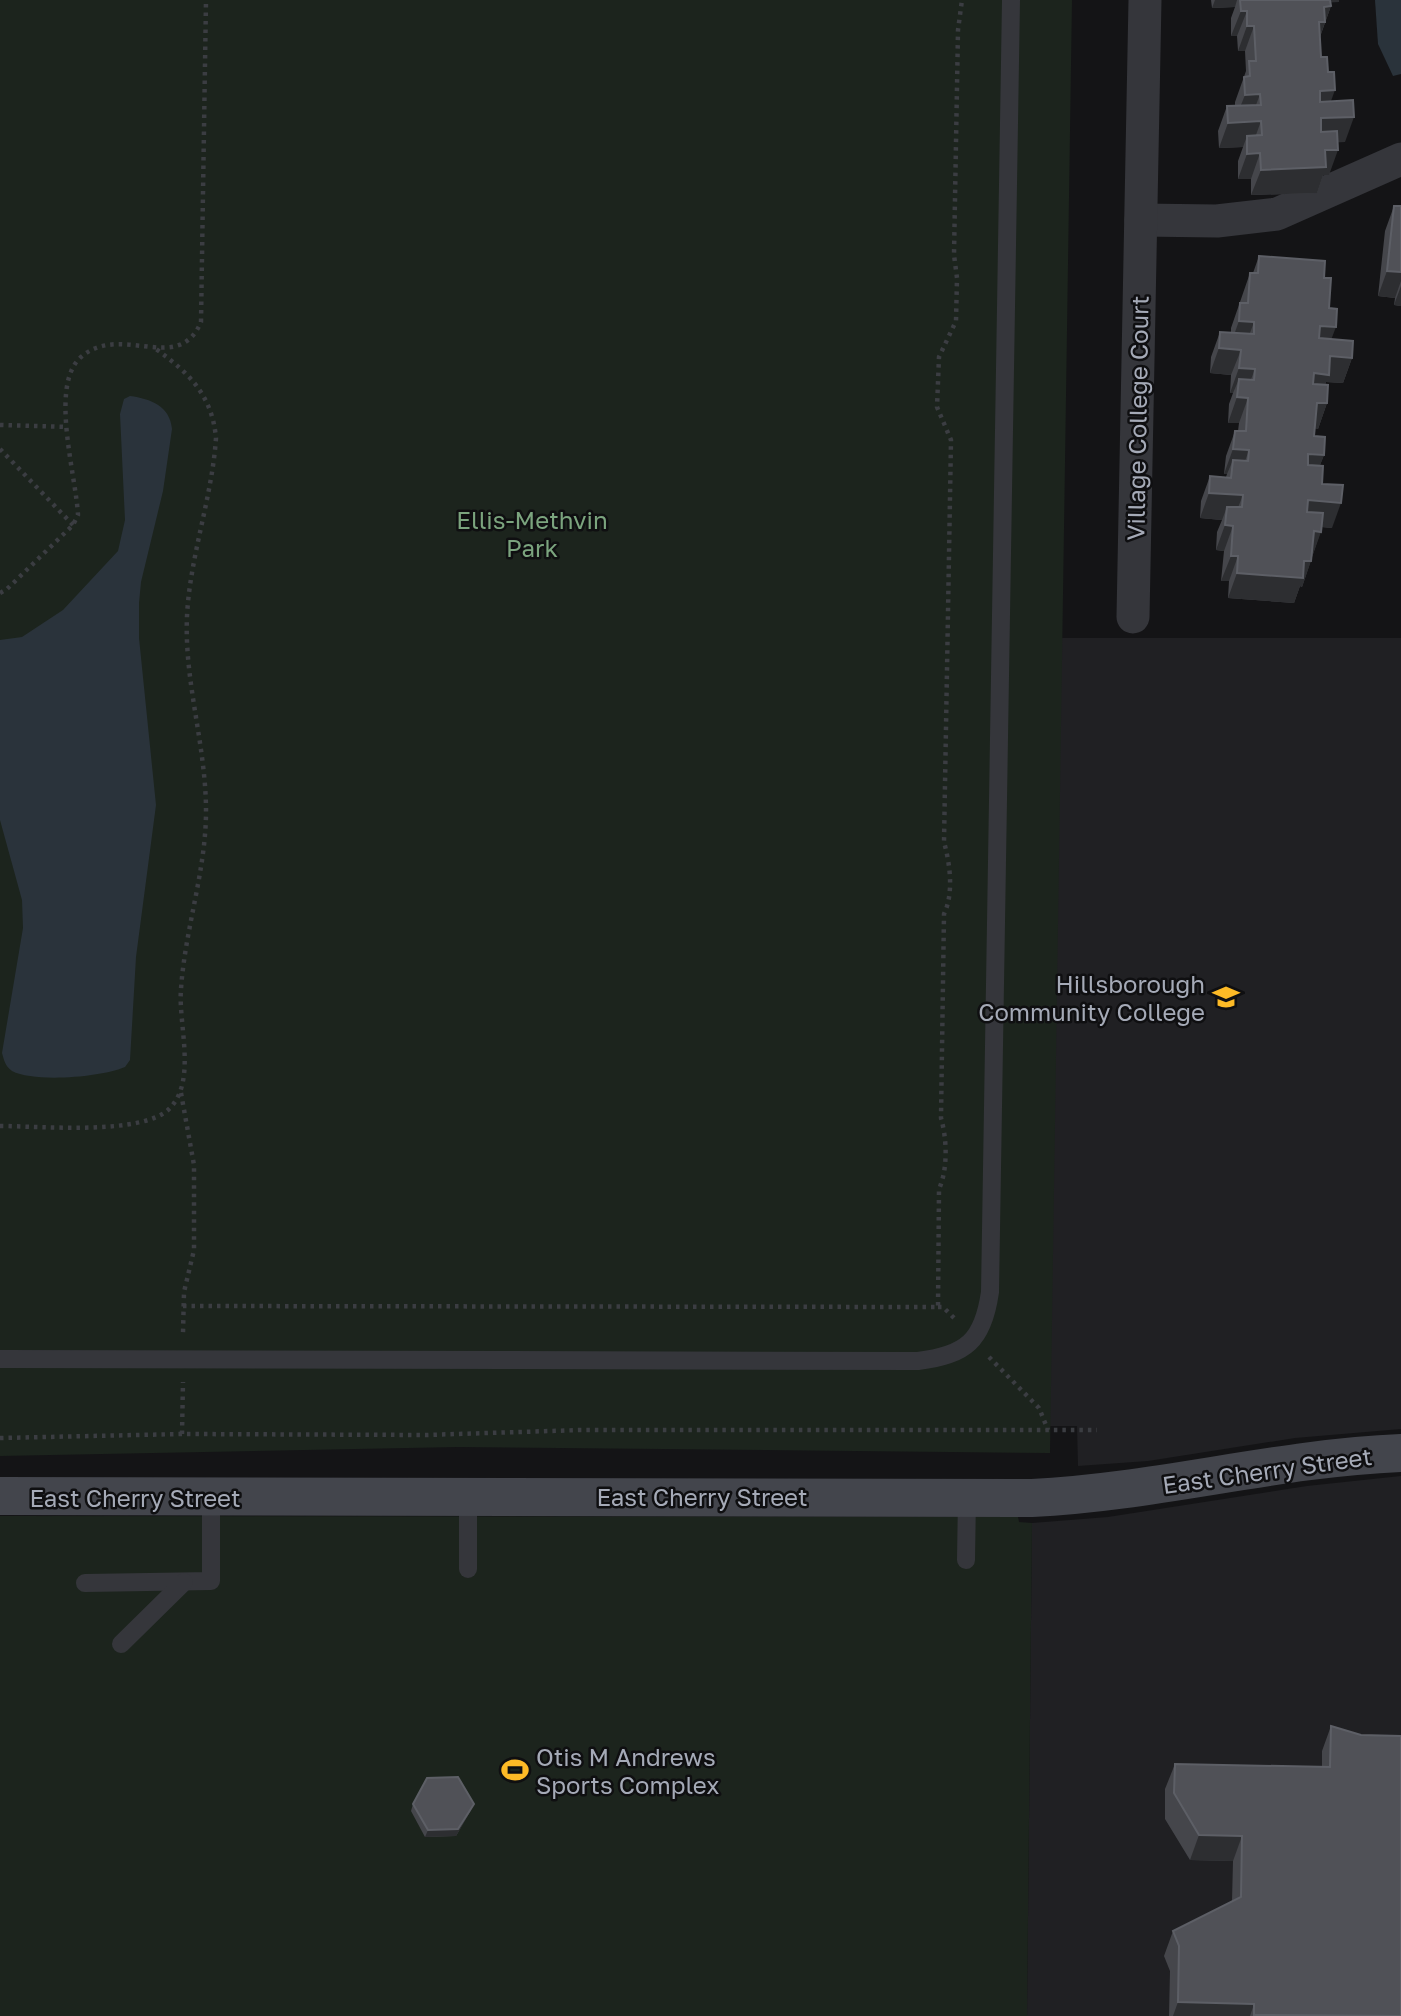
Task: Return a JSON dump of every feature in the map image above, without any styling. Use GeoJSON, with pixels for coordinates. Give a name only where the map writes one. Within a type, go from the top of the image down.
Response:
{"type":"FeatureCollection","features":[{"type":"Feature","properties":{"kind":"street","name":"Village College Court"},"geometry":{"type":"LineString","coordinates":[[1133,617],[1145,0]]}},
{"type":"Feature","properties":{"kind":"street"},"geometry":{"type":"LineString","coordinates":[[1141,220],[1217,221],[1277,214],[1401,159]]}},
{"type":"Feature","properties":{"kind":"street","name":"East Cherry Street"},"geometry":{"type":"LineString","coordinates":[[0,1496],[1032,1497],[1108,1492],[1346,1457],[1401,1453]]}},
{"type":"Feature","properties":{"kind":"lane"},"geometry":{"type":"LineString","coordinates":[[0,1359],[918,1361],[947,1356],[974,1340],[986,1315],[990,1292],[1011,0]]}},
{"type":"Feature","properties":{"kind":"lane"},"geometry":{"type":"LineString","coordinates":[[468,1496],[468,1569]]}},
{"type":"Feature","properties":{"kind":"lane"},"geometry":{"type":"LineString","coordinates":[[85,1583],[211,1581],[211,1497]]}},
{"type":"Feature","properties":{"kind":"lane"},"geometry":{"type":"LineString","coordinates":[[966,1560],[967,1497]]}},
{"type":"Feature","properties":{"kind":"lane"},"geometry":{"type":"LineString","coordinates":[[121,1644],[184,1582]]}},
{"type":"Feature","properties":{"kind":"path"},"geometry":{"type":"LineString","coordinates":[[0,593],[73,525],[78,515],[65,389],[68,376],[82,357],[93,349],[117,343],[165,349],[186,341],[197,332],[201,322],[206,0]]}},
{"type":"Feature","properties":{"kind":"path"},"geometry":{"type":"LineString","coordinates":[[938,1307],[939,1189],[943,1181],[946,1134],[941,1118],[944,914],[950,902],[948,859],[944,842],[951,440],[937,407],[939,357],[957,321],[954,255],[957,56],[962,0]]}},
{"type":"Feature","properties":{"kind":"path"},"geometry":{"type":"LineString","coordinates":[[156,349],[201,388],[212,412],[216,438],[187,615],[187,655],[206,812],[205,844],[180,991],[184,1065],[181,1092],[194,1165],[194,1250],[183,1306],[183,1338]]}},
{"type":"Feature","properties":{"kind":"path"},"geometry":{"type":"LineString","coordinates":[[0,425],[68,427]]}},
{"type":"Feature","properties":{"kind":"path"},"geometry":{"type":"LineString","coordinates":[[0,449],[73,525]]}},
{"type":"Feature","properties":{"kind":"path"},"geometry":{"type":"LineString","coordinates":[[0,1126],[132,1126],[162,1116],[181,1092]]}},
{"type":"Feature","properties":{"kind":"path"},"geometry":{"type":"LineString","coordinates":[[183,1306],[943,1307],[958,1322]]}},
{"type":"Feature","properties":{"kind":"path"},"geometry":{"type":"LineString","coordinates":[[986,1354],[1038,1408],[1048,1430]]}},
{"type":"Feature","properties":{"kind":"path"},"geometry":{"type":"LineString","coordinates":[[182,1434],[183,1379]]}},
{"type":"Feature","properties":{"kind":"path"},"geometry":{"type":"LineString","coordinates":[[0,1438],[182,1434],[426,1435],[569,1430],[1097,1430]]}},
{"type":"Feature","properties":{"kind":"shaded area"},"geometry":{"type":"Polygon","coordinates":[[[1375,0],[1401,0],[1401,74],[1393,76],[1378,44],[1375,0]]]}},
{"type":"Feature","properties":{"kind":"shaded area"},"geometry":{"type":"Polygon","coordinates":[[[130,396],[158,405],[168,415],[172,429],[163,491],[141,582],[139,603],[139,638],[156,805],[136,957],[130,1060],[125,1067],[101,1074],[36,1077],[12,1071],[6,1065],[2,1053],[23,928],[22,900],[0,820],[0,640],[22,637],[63,610],[118,551],[125,520],[120,414],[124,399],[130,396]]]}},
{"type":"Feature","properties":{"kind":"shaded area","name":"Hillsborough Community College"},"geometry":{"type":"Polygon","coordinates":[[[1056,638],[1401,638],[1401,1429],[1295,1438],[1148,1461],[1078,1466],[1077,1426],[1050,1426],[1045,1355],[1056,638]]]}},
{"type":"Feature","properties":{"kind":"shaded area"},"geometry":{"type":"Polygon","coordinates":[[[1401,1476],[1401,2016],[1027,2016],[1032,1523],[1108,1517],[1307,1486],[1401,1476]]]}},
{"type":"Feature","properties":{"kind":"green space","name":"Ellis-Methvin Park"},"geometry":{"type":"Polygon","coordinates":[[[0,0],[1072,0],[1050,1453],[458,1447],[0,1456],[0,0]]]}},
{"type":"Feature","properties":{"kind":"green space","name":"Otis M Andrews Sports Complex"},"geometry":{"type":"Polygon","coordinates":[[[0,1516],[1018,1517],[1019,1522],[1032,1523],[1027,2016],[0,2016],[0,1516]]]}},
{"type":"Feature","properties":{"kind":"building"},"geometry":{"type":"Polygon","coordinates":[[[1240,0],[1330,0],[1331,6],[1324,7],[1325,22],[1319,22],[1321,57],[1327,57],[1328,72],[1334,72],[1335,90],[1320,91],[1320,102],[1353,100],[1354,117],[1321,118],[1321,132],[1337,131],[1338,150],[1325,150],[1326,167],[1261,170],[1260,153],[1247,154],[1247,136],[1262,135],[1261,121],[1228,123],[1227,106],[1261,105],[1260,94],[1245,95],[1244,77],[1250,76],[1249,61],[1256,61],[1254,26],[1247,26],[1247,11],[1241,11],[1240,0]]]}},
{"type":"Feature","properties":{"kind":"building"},"geometry":{"type":"Polygon","coordinates":[[[1394,206],[1401,206],[1401,272],[1387,271],[1394,206]]]}},
{"type":"Feature","properties":{"kind":"building"},"geometry":{"type":"Polygon","coordinates":[[[1259,256],[1325,261],[1324,278],[1331,278],[1329,308],[1337,309],[1336,327],[1320,326],[1319,338],[1353,341],[1352,358],[1330,356],[1329,375],[1314,373],[1313,384],[1328,385],[1327,403],[1317,403],[1314,436],[1325,437],[1324,455],[1308,454],[1308,465],[1323,466],[1322,484],[1343,485],[1341,503],[1308,500],[1307,512],[1323,513],[1321,532],[1314,531],[1311,561],[1304,561],[1303,578],[1237,573],[1238,556],[1231,556],[1233,526],[1225,525],[1227,507],[1242,507],[1243,495],[1209,493],[1210,476],[1231,478],[1233,460],[1248,461],[1249,450],[1233,449],[1235,431],[1246,431],[1248,398],[1237,397],[1239,379],[1254,380],[1255,369],[1239,368],[1241,350],[1219,348],[1220,332],[1254,334],[1254,322],[1239,321],[1240,303],[1248,303],[1250,273],[1258,273],[1259,256]]]}},
{"type":"Feature","properties":{"kind":"building"},"geometry":{"type":"Polygon","coordinates":[[[1331,1726],[1361,1735],[1401,1736],[1401,2016],[1254,2015],[1254,2004],[1178,2002],[1179,1946],[1173,1931],[1241,1897],[1242,1836],[1199,1835],[1174,1793],[1175,1764],[1330,1767],[1331,1726]]]}},
{"type":"Feature","properties":{"kind":"building"},"geometry":{"type":"Polygon","coordinates":[[[458,1777],[474,1804],[458,1829],[428,1830],[413,1804],[427,1778],[458,1777]]]}},
{"type":"Feature","properties":{"kind":"place","name":"Hillsborough Community College"},"geometry":{"type":"Point","coordinates":[1226,997]}},
{"type":"Feature","properties":{"kind":"place","name":"Otis M Andrews Sports Complex"},"geometry":{"type":"Point","coordinates":[515,1770]}}]}
